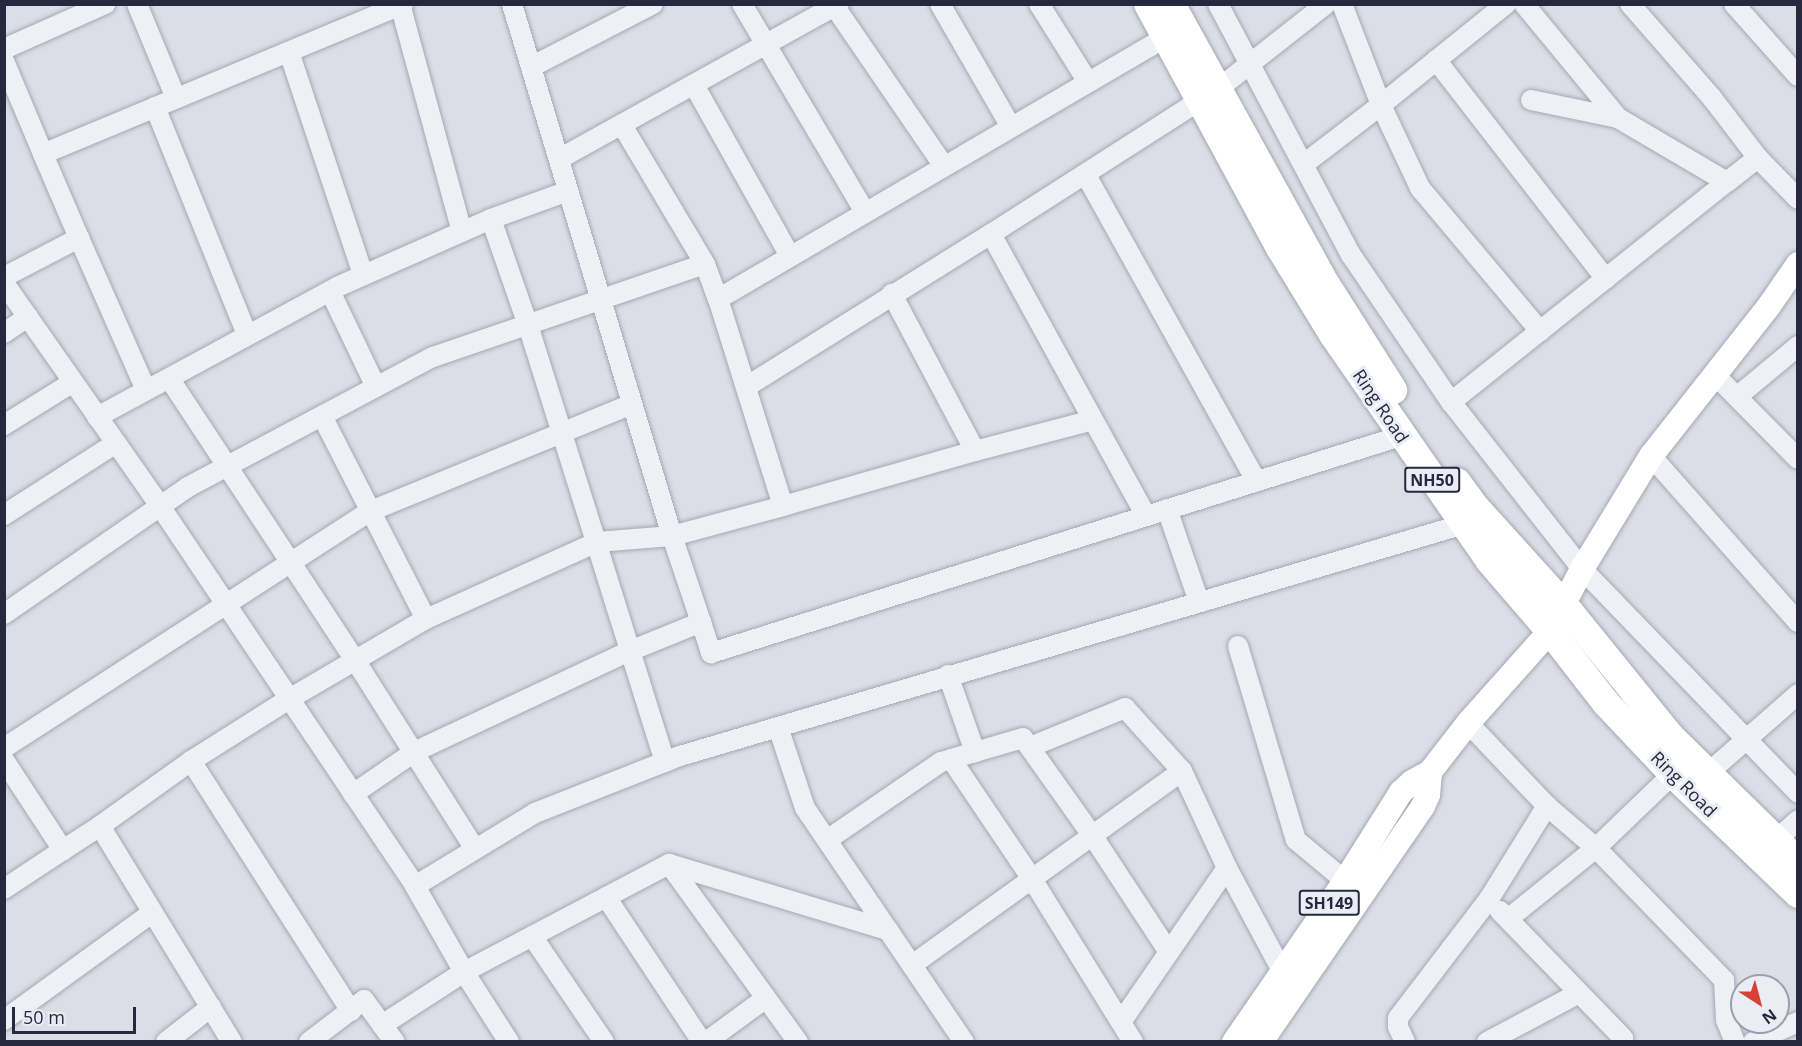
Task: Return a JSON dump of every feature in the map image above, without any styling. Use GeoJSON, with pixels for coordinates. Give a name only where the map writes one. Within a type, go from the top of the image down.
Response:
{"type":"FeatureCollection","features":[{"type":"Feature","properties":{"kind":"highway","name":"Ring Road"},"geometry":{"type":"LineString","coordinates":[[1148,4],[1166,37],[1209,95],[1401,402],[1476,508],[1563,605],[1671,737],[1797,862]]}},
{"type":"Feature","properties":{"kind":"highway","name":"Ring Road"},"geometry":{"type":"LineString","coordinates":[[1172,4],[1209,95],[1280,248],[1334,336],[1401,436],[1489,560],[1550,631],[1606,703],[1673,774],[1797,894]]}},
{"type":"Feature","properties":{"kind":"main road"},"geometry":{"type":"LineString","coordinates":[[1563,605],[1582,569],[1651,456],[1769,306],[1797,264]]}},
{"type":"Feature","properties":{"kind":"main road","name":"SH149"},"geometry":{"type":"LineString","coordinates":[[1234,1041],[1281,970],[1345,881],[1401,792],[1412,782],[1430,772],[1468,723],[1550,631],[1563,605]]}},
{"type":"Feature","properties":{"kind":"main road","name":"SH149"},"geometry":{"type":"LineString","coordinates":[[1261,1041],[1364,896],[1424,806],[1428,795],[1430,772]]}},
{"type":"Feature","properties":{"kind":"street"},"geometry":{"type":"LineString","coordinates":[[4,49],[105,4]]}},
{"type":"Feature","properties":{"kind":"street"},"geometry":{"type":"LineString","coordinates":[[137,4],[176,98]]}},
{"type":"Feature","properties":{"kind":"street"},"geometry":{"type":"LineString","coordinates":[[512,4],[672,536],[711,653],[1401,436]]}},
{"type":"Feature","properties":{"kind":"street"},"geometry":{"type":"LineString","coordinates":[[531,67],[653,4]]}},
{"type":"Feature","properties":{"kind":"street"},"geometry":{"type":"LineString","coordinates":[[742,4],[865,212]]}},
{"type":"Feature","properties":{"kind":"street"},"geometry":{"type":"LineString","coordinates":[[940,4],[1011,127]]}},
{"type":"Feature","properties":{"kind":"street"},"geometry":{"type":"LineString","coordinates":[[1039,4],[1088,82]]}},
{"type":"Feature","properties":{"kind":"street"},"geometry":{"type":"LineString","coordinates":[[1218,4],[1252,63],[1351,255],[1451,402],[1582,569],[1797,793]]}},
{"type":"Feature","properties":{"kind":"street"},"geometry":{"type":"LineString","coordinates":[[746,387],[1086,175],[1209,95],[1326,4]]}},
{"type":"Feature","properties":{"kind":"street"},"geometry":{"type":"LineString","coordinates":[[1342,4],[1381,105],[1420,189],[1540,331]]}},
{"type":"Feature","properties":{"kind":"street"},"geometry":{"type":"LineString","coordinates":[[1304,164],[1506,4]]}},
{"type":"Feature","properties":{"kind":"street"},"geometry":{"type":"LineString","coordinates":[[1524,4],[1618,118]]}},
{"type":"Feature","properties":{"kind":"street"},"geometry":{"type":"LineString","coordinates":[[1630,4],[1712,98],[1758,158],[1797,199]]}},
{"type":"Feature","properties":{"kind":"street"},"geometry":{"type":"LineString","coordinates":[[1734,4],[1797,76]]}},
{"type":"Feature","properties":{"kind":"street"},"geometry":{"type":"LineString","coordinates":[[43,154],[401,5],[462,232]]}},
{"type":"Feature","properties":{"kind":"street"},"geometry":{"type":"LineString","coordinates":[[558,159],[837,6],[944,166]]}},
{"type":"Feature","properties":{"kind":"street"},"geometry":{"type":"LineString","coordinates":[[718,298],[1166,37]]}},
{"type":"Feature","properties":{"kind":"street"},"geometry":{"type":"LineString","coordinates":[[289,52],[363,275]]}},
{"type":"Feature","properties":{"kind":"street"},"geometry":{"type":"LineString","coordinates":[[1436,60],[1606,279]]}},
{"type":"Feature","properties":{"kind":"street"},"geometry":{"type":"LineString","coordinates":[[4,61],[146,390]]}},
{"type":"Feature","properties":{"kind":"street"},"geometry":{"type":"LineString","coordinates":[[694,85],[790,256]]}},
{"type":"Feature","properties":{"kind":"street"},"geometry":{"type":"LineString","coordinates":[[1531,100],[1618,118],[1727,182]]}},
{"type":"Feature","properties":{"kind":"street"},"geometry":{"type":"LineString","coordinates":[[155,107],[247,335]]}},
{"type":"Feature","properties":{"kind":"street"},"geometry":{"type":"LineString","coordinates":[[622,125],[705,264],[718,298],[783,506]]}},
{"type":"Feature","properties":{"kind":"street"},"geometry":{"type":"LineString","coordinates":[[1451,402],[1758,158]]}},
{"type":"Feature","properties":{"kind":"street"},"geometry":{"type":"LineString","coordinates":[[1086,175],[1256,481]]}},
{"type":"Feature","properties":{"kind":"street"},"geometry":{"type":"LineString","coordinates":[[97,417],[363,275],[491,219],[568,191]]}},
{"type":"Feature","properties":{"kind":"street"},"geometry":{"type":"LineString","coordinates":[[491,219],[528,325],[664,762]]}},
{"type":"Feature","properties":{"kind":"street"},"geometry":{"type":"LineString","coordinates":[[991,234],[1146,516]]}},
{"type":"Feature","properties":{"kind":"street"},"geometry":{"type":"LineString","coordinates":[[4,276],[79,238]]}},
{"type":"Feature","properties":{"kind":"street"},"geometry":{"type":"LineString","coordinates":[[4,614],[188,487],[433,357],[705,264]]}},
{"type":"Feature","properties":{"kind":"street"},"geometry":{"type":"LineString","coordinates":[[4,283],[160,506],[415,886],[464,972],[509,1041]]}},
{"type":"Feature","properties":{"kind":"street"},"geometry":{"type":"LineString","coordinates":[[330,291],[376,387]]}},
{"type":"Feature","properties":{"kind":"street"},"geometry":{"type":"LineString","coordinates":[[892,294],[975,451]]}},
{"type":"Feature","properties":{"kind":"street"},"geometry":{"type":"LineString","coordinates":[[4,333],[28,317]]}},
{"type":"Feature","properties":{"kind":"street"},"geometry":{"type":"LineString","coordinates":[[1738,396],[1797,346]]}},
{"type":"Feature","properties":{"kind":"street"},"geometry":{"type":"LineString","coordinates":[[1714,375],[1738,396],[1797,459]]}},
{"type":"Feature","properties":{"kind":"street"},"geometry":{"type":"LineString","coordinates":[[169,378],[355,660],[475,849]]}},
{"type":"Feature","properties":{"kind":"street"},"geometry":{"type":"LineString","coordinates":[[4,426],[73,382]]}},
{"type":"Feature","properties":{"kind":"street"},"geometry":{"type":"LineString","coordinates":[[4,748],[225,603],[371,511],[632,404]]}},
{"type":"Feature","properties":{"kind":"street"},"geometry":{"type":"LineString","coordinates":[[322,416],[426,619]]}},
{"type":"Feature","properties":{"kind":"street"},"geometry":{"type":"LineString","coordinates":[[4,888],[100,826],[191,761],[355,660],[426,619],[597,542],[672,536],[1093,420]]}},
{"type":"Feature","properties":{"kind":"street"},"geometry":{"type":"LineString","coordinates":[[4,515],[116,443]]}},
{"type":"Feature","properties":{"kind":"street"},"geometry":{"type":"LineString","coordinates":[[1651,456],[1797,622]]}},
{"type":"Feature","properties":{"kind":"street"},"geometry":{"type":"LineString","coordinates":[[1167,509],[1199,602]]}},
{"type":"Feature","properties":{"kind":"street"},"geometry":{"type":"LineString","coordinates":[[415,886],[535,813],[664,762],[948,675],[1464,524]]}},
{"type":"Feature","properties":{"kind":"street"},"geometry":{"type":"LineString","coordinates":[[353,794],[414,752],[630,651],[701,622]]}},
{"type":"Feature","properties":{"kind":"street"},"geometry":{"type":"LineString","coordinates":[[1238,646],[1296,840],[1364,896]]}},
{"type":"Feature","properties":{"kind":"street"},"geometry":{"type":"LineString","coordinates":[[948,675],[975,752]]}},
{"type":"Feature","properties":{"kind":"street"},"geometry":{"type":"LineString","coordinates":[[1707,774],[1797,694]]}},
{"type":"Feature","properties":{"kind":"street"},"geometry":{"type":"LineString","coordinates":[[1030,747],[1125,708],[1182,771],[1227,868],[1294,994]]}},
{"type":"Feature","properties":{"kind":"street"},"geometry":{"type":"LineString","coordinates":[[1468,723],[1547,806],[1596,848],[1724,980],[1726,1020],[1735,1041]]}},
{"type":"Feature","properties":{"kind":"street"},"geometry":{"type":"LineString","coordinates":[[778,727],[806,808],[964,1041]]}},
{"type":"Feature","properties":{"kind":"street"},"geometry":{"type":"LineString","coordinates":[[827,840],[941,762],[1023,738],[1092,835],[1169,952]]}},
{"type":"Feature","properties":{"kind":"street"},"geometry":{"type":"LineString","coordinates":[[951,759],[1032,879],[1132,1041]]}},
{"type":"Feature","properties":{"kind":"street"},"geometry":{"type":"LineString","coordinates":[[4,760],[63,850]]}},
{"type":"Feature","properties":{"kind":"street"},"geometry":{"type":"LineString","coordinates":[[191,761],[351,1011]]}},
{"type":"Feature","properties":{"kind":"street"},"geometry":{"type":"LineString","coordinates":[[912,965],[1182,771]]}},
{"type":"Feature","properties":{"kind":"street"},"geometry":{"type":"LineString","coordinates":[[1508,919],[1596,848],[1673,774]]}},
{"type":"Feature","properties":{"kind":"street"},"geometry":{"type":"LineString","coordinates":[[1405,1041],[1398,1027],[1398,1018],[1489,899],[1547,806]]}},
{"type":"Feature","properties":{"kind":"street"},"geometry":{"type":"LineString","coordinates":[[1775,841],[1797,820]]}},
{"type":"Feature","properties":{"kind":"street"},"geometry":{"type":"LineString","coordinates":[[100,826],[232,1041]]}},
{"type":"Feature","properties":{"kind":"street"},"geometry":{"type":"LineString","coordinates":[[382,1025],[464,972],[669,864],[888,930]]}},
{"type":"Feature","properties":{"kind":"street"},"geometry":{"type":"LineString","coordinates":[[669,864],[798,1041]]}},
{"type":"Feature","properties":{"kind":"street"},"geometry":{"type":"LineString","coordinates":[[1121,1022],[1227,868]]}},
{"type":"Feature","properties":{"kind":"street"},"geometry":{"type":"LineString","coordinates":[[606,897],[704,1041],[766,998]]}},
{"type":"Feature","properties":{"kind":"street"},"geometry":{"type":"LineString","coordinates":[[1489,899],[1623,1038]]}},
{"type":"Feature","properties":{"kind":"street"},"geometry":{"type":"LineString","coordinates":[[4,1020],[152,913]]}},
{"type":"Feature","properties":{"kind":"street"},"geometry":{"type":"LineString","coordinates":[[532,936],[604,1041]]}},
{"type":"Feature","properties":{"kind":"street"},"geometry":{"type":"LineString","coordinates":[[1487,1041],[1579,993]]}},
{"type":"Feature","properties":{"kind":"street"},"geometry":{"type":"LineString","coordinates":[[309,1041],[364,1000],[395,1041]]}},
{"type":"Feature","properties":{"kind":"street"},"geometry":{"type":"LineString","coordinates":[[166,1041],[211,1007]]}},
{"type":"Feature","properties":{"kind":"street"},"geometry":{"type":"LineString","coordinates":[[1752,1041],[1797,1022]]}}]}
